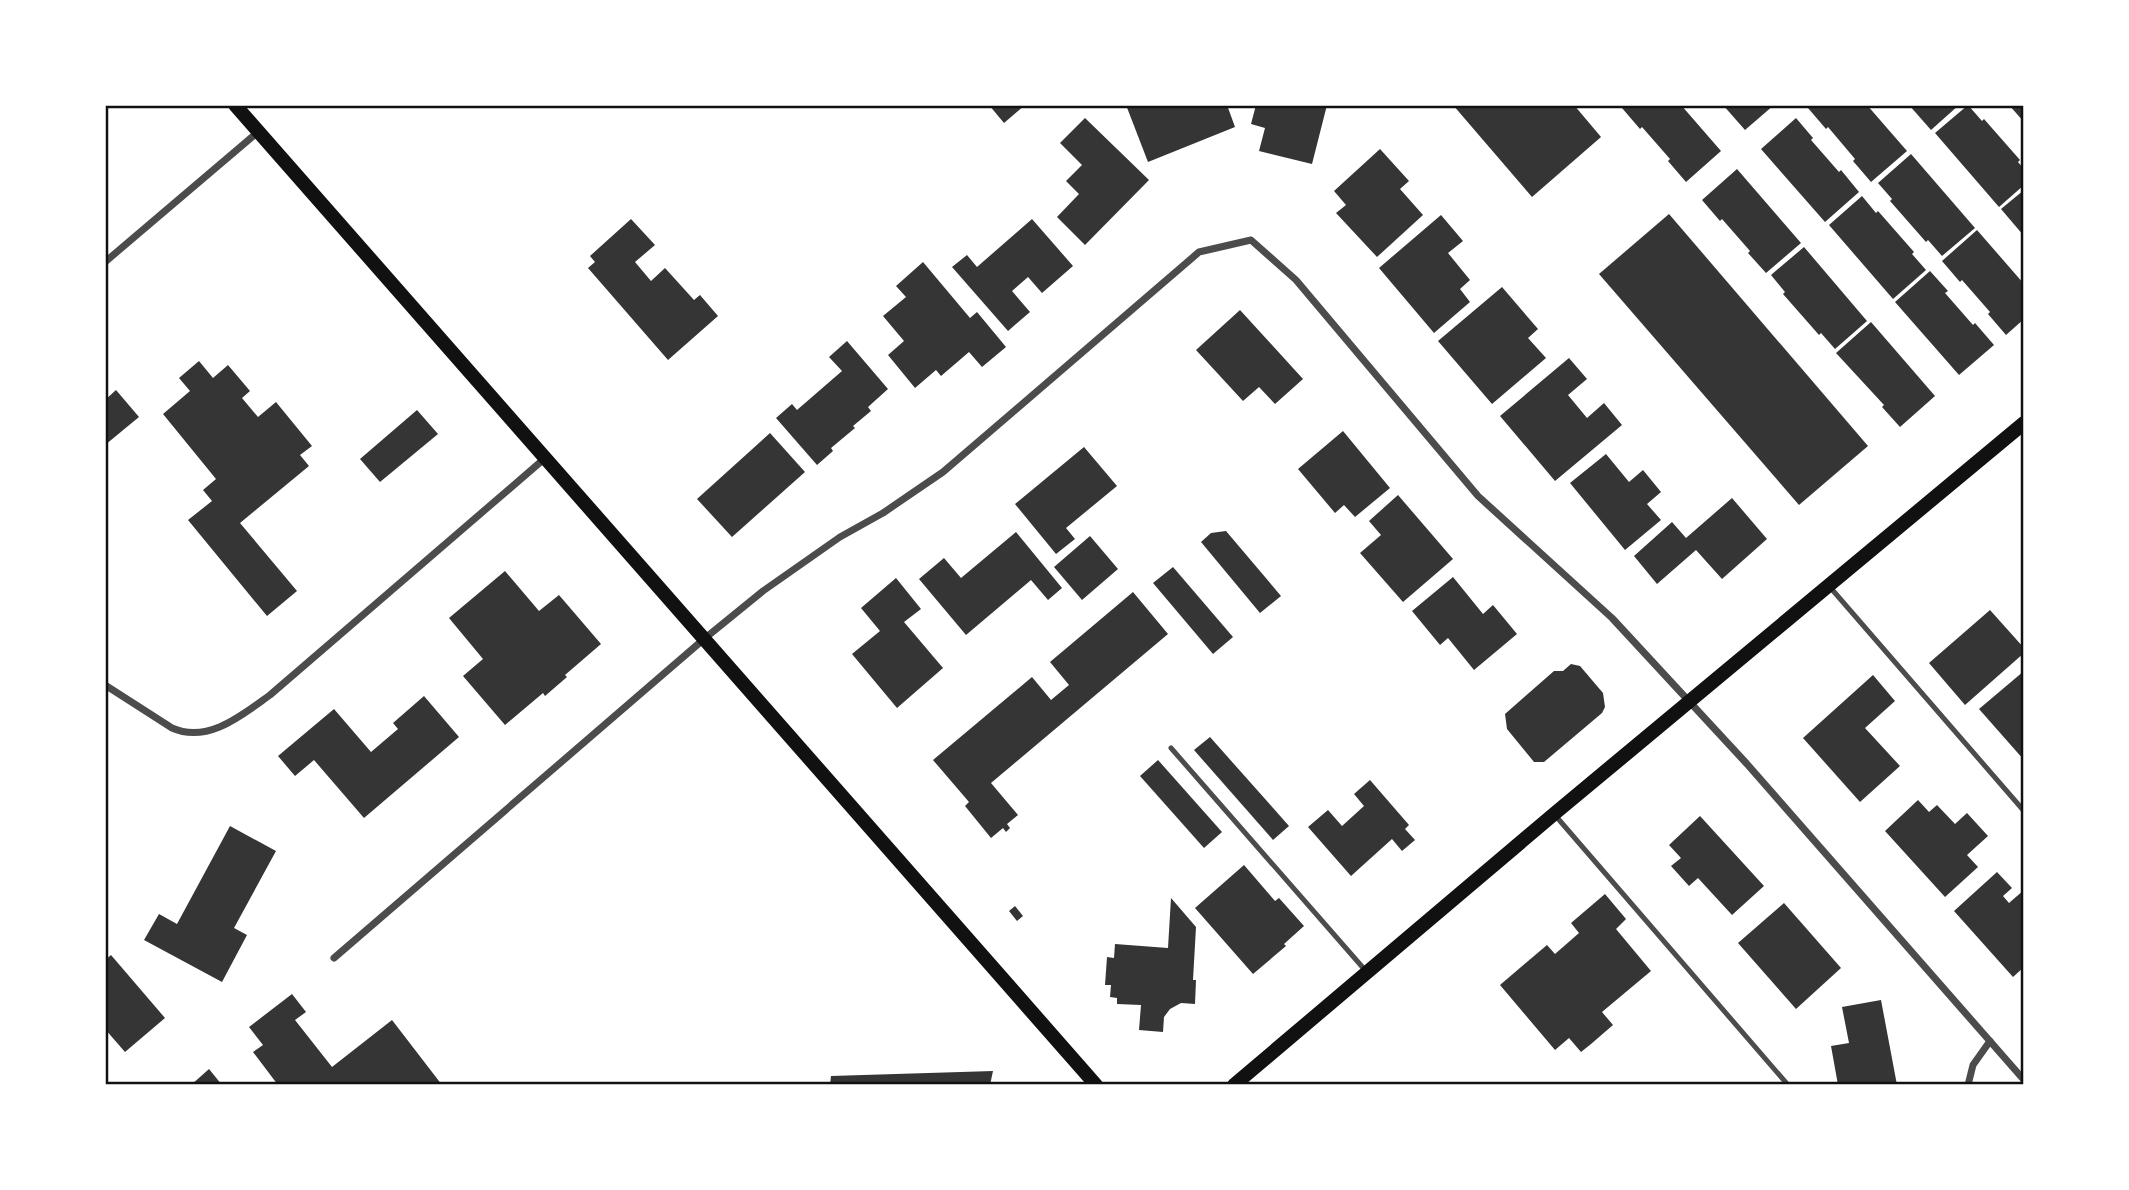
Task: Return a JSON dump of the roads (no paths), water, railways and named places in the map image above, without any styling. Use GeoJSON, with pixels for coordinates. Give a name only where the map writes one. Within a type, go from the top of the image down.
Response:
{"type":"FeatureCollection","features":[{"type":"Feature","properties":{"kind":"main road"},"geometry":{"type":"LineString","coordinates":[[235,105],[1096,1085]]}},
{"type":"Feature","properties":{"kind":"main road"},"geometry":{"type":"LineString","coordinates":[[1234,1085],[1554,814],[2024,423]]}},
{"type":"Feature","properties":{"kind":"street"},"geometry":{"type":"LineString","coordinates":[[105,262],[258,132]]}},
{"type":"Feature","properties":{"kind":"street"},"geometry":{"type":"LineString","coordinates":[[334,958],[762,591],[840,537],[883,513],[943,472],[1199,252],[1251,240],[1296,280],[1478,496],[1612,618],[1690,702],[2024,1080]]}},
{"type":"Feature","properties":{"kind":"street"},"geometry":{"type":"LineString","coordinates":[[105,685],[183,733],[202,733],[240,717],[270,695],[544,459]]}},
{"type":"Feature","properties":{"kind":"street"},"geometry":{"type":"LineString","coordinates":[[1968,1085],[1973,1065],[1990,1041]]}},
{"type":"Feature","properties":{"kind":"lane"},"geometry":{"type":"LineString","coordinates":[[1829,586],[2024,811]]}},
{"type":"Feature","properties":{"kind":"lane"},"geometry":{"type":"LineString","coordinates":[[1171,748],[1367,973]]}},
{"type":"Feature","properties":{"kind":"lane"},"geometry":{"type":"LineString","coordinates":[[1554,814],[1788,1085]]}}]}
